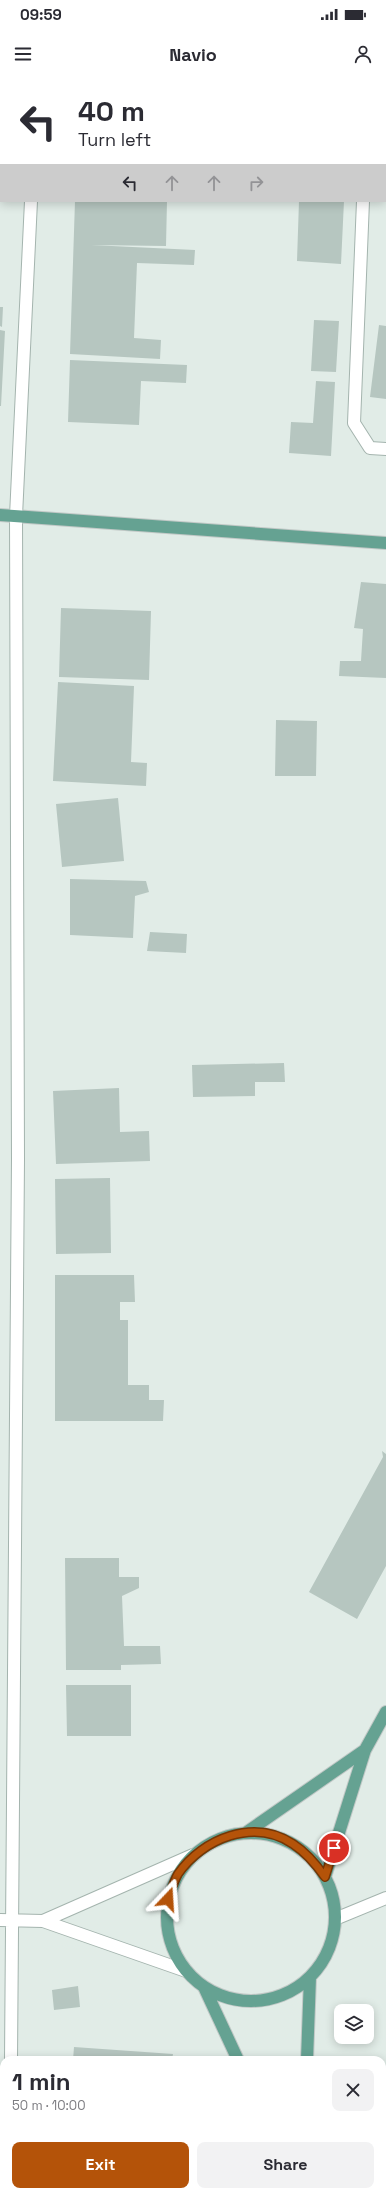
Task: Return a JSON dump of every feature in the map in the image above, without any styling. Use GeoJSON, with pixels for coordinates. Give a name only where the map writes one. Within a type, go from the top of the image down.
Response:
{"type":"FeatureCollection","features":[{"type":"Feature","properties":{"kind":"main road"},"geometry":{"type":"LineString","coordinates":[[0,515],[386,543]]}},
{"type":"Feature","properties":{"kind":"main road"},"geometry":{"type":"LineString","coordinates":[[325,1877],[365,1750],[386,1712]]}},
{"type":"Feature","properties":{"kind":"main road"},"geometry":{"type":"LineString","coordinates":[[247,1832],[365,1750]]}},
{"type":"Feature","properties":{"kind":"main road"},"geometry":{"type":"LineString","coordinates":[[247,1832],[270,1834],[292,1843],[311,1858],[325,1877],[333,1897],[335,1919],[332,1941],[324,1960],[310,1977],[287,1994],[259,2001],[230,1999],[204,1987],[186,1971],[173,1950],[167,1925],[168,1899],[177,1875],[193,1855],[210,1843],[222,1838],[247,1832]]}},
{"type":"Feature","properties":{"kind":"main road"},"geometry":{"type":"LineString","coordinates":[[307,2056],[310,1977]]}},
{"type":"Feature","properties":{"kind":"main road"},"geometry":{"type":"LineString","coordinates":[[204,1987],[236,2056]]}},
{"type":"Feature","properties":{"kind":"street"},"geometry":{"type":"LineString","coordinates":[[11,2056],[18,1159],[16,516],[31,202]]}},
{"type":"Feature","properties":{"kind":"street"},"geometry":{"type":"LineString","coordinates":[[363,202],[354,423],[370,448],[386,449]]}},
{"type":"Feature","properties":{"kind":"street"},"geometry":{"type":"LineString","coordinates":[[43,1921],[193,1855]]}},
{"type":"Feature","properties":{"kind":"street"},"geometry":{"type":"LineString","coordinates":[[335,1919],[386,1898]]}},
{"type":"Feature","properties":{"kind":"street"},"geometry":{"type":"LineString","coordinates":[[0,1920],[43,1921],[186,1971]]}},
{"type":"Feature","properties":{"kind":"building"},"geometry":{"type":"Polygon","coordinates":[[[75,202],[167,202],[166,246],[91,245],[195,250],[194,265],[137,263],[134,338],[161,340],[160,359],[70,354],[75,202]]]}},
{"type":"Feature","properties":{"kind":"building"},"geometry":{"type":"Polygon","coordinates":[[[299,202],[344,202],[341,264],[297,261],[299,202]]]}},
{"type":"Feature","properties":{"kind":"building"},"geometry":{"type":"Polygon","coordinates":[[[0,307],[3,307],[2,327],[0,326],[0,307]]]}},
{"type":"Feature","properties":{"kind":"building"},"geometry":{"type":"Polygon","coordinates":[[[314,320],[339,321],[336,372],[311,371],[314,320]]]}},
{"type":"Feature","properties":{"kind":"building"},"geometry":{"type":"Polygon","coordinates":[[[379,325],[386,326],[386,399],[370,397],[379,325]]]}},
{"type":"Feature","properties":{"kind":"building"},"geometry":{"type":"Polygon","coordinates":[[[0,330],[5,331],[1,406],[0,406],[0,330]]]}},
{"type":"Feature","properties":{"kind":"building"},"geometry":{"type":"Polygon","coordinates":[[[70,360],[187,365],[186,383],[141,381],[139,425],[68,422],[70,360]]]}},
{"type":"Feature","properties":{"kind":"building"},"geometry":{"type":"Polygon","coordinates":[[[316,381],[335,382],[331,456],[289,453],[291,422],[313,423],[316,381]]]}},
{"type":"Feature","properties":{"kind":"building"},"geometry":{"type":"Polygon","coordinates":[[[361,582],[386,584],[386,678],[339,676],[340,661],[361,661],[363,629],[354,628],[361,582]]]}},
{"type":"Feature","properties":{"kind":"building"},"geometry":{"type":"Polygon","coordinates":[[[61,608],[151,611],[149,680],[59,677],[61,608]]]}},
{"type":"Feature","properties":{"kind":"building"},"geometry":{"type":"Polygon","coordinates":[[[58,682],[134,686],[131,762],[147,763],[146,786],[53,781],[58,682]]]}},
{"type":"Feature","properties":{"kind":"building"},"geometry":{"type":"Polygon","coordinates":[[[276,720],[317,721],[316,776],[275,776],[276,720]]]}},
{"type":"Feature","properties":{"kind":"building"},"geometry":{"type":"Polygon","coordinates":[[[118,798],[124,861],[62,867],[56,804],[118,798]]]}},
{"type":"Feature","properties":{"kind":"building"},"geometry":{"type":"Polygon","coordinates":[[[70,879],[146,881],[149,892],[135,896],[133,938],[70,935],[70,879]]]}},
{"type":"Feature","properties":{"kind":"building"},"geometry":{"type":"Polygon","coordinates":[[[150,932],[187,934],[186,953],[147,951],[150,932]]]}},
{"type":"Feature","properties":{"kind":"building"},"geometry":{"type":"Polygon","coordinates":[[[284,1063],[285,1082],[255,1082],[255,1096],[193,1097],[192,1065],[284,1063]]]}},
{"type":"Feature","properties":{"kind":"building"},"geometry":{"type":"Polygon","coordinates":[[[119,1088],[120,1132],[149,1131],[150,1161],[56,1164],[53,1091],[119,1088]]]}},
{"type":"Feature","properties":{"kind":"building"},"geometry":{"type":"Polygon","coordinates":[[[110,1178],[111,1253],[56,1254],[55,1179],[110,1178]]]}},
{"type":"Feature","properties":{"kind":"building"},"geometry":{"type":"Polygon","coordinates":[[[55,1275],[134,1275],[135,1302],[120,1302],[120,1320],[128,1320],[128,1385],[149,1385],[149,1400],[164,1400],[163,1421],[55,1421],[55,1275]]]}},
{"type":"Feature","properties":{"kind":"building"},"geometry":{"type":"Polygon","coordinates":[[[382,1451],[386,1454],[386,1566],[357,1619],[309,1592],[383,1457],[382,1451]]]}},
{"type":"Feature","properties":{"kind":"building"},"geometry":{"type":"Polygon","coordinates":[[[65,1558],[119,1558],[119,1577],[139,1577],[139,1588],[122,1596],[124,1646],[160,1646],[161,1664],[121,1665],[121,1670],[66,1670],[65,1558]]]}},
{"type":"Feature","properties":{"kind":"building"},"geometry":{"type":"Polygon","coordinates":[[[66,1685],[131,1685],[131,1736],[67,1736],[66,1685]]]}},
{"type":"Feature","properties":{"kind":"building"},"geometry":{"type":"Polygon","coordinates":[[[78,1986],[80,2007],[54,2010],[52,1990],[78,1986]]]}},
{"type":"Feature","properties":{"kind":"building"},"geometry":{"type":"Polygon","coordinates":[[[74,2047],[173,2054],[173,2056],[73,2056],[74,2047]]]}},
{"type":"Feature","properties":{"kind":"route"},"geometry":{"type":"LineString","coordinates":[[168,1899],[177,1875],[193,1855],[210,1843],[228,1836],[247,1832],[270,1834],[292,1843],[311,1858],[325,1877],[334,1848]]}}]}
